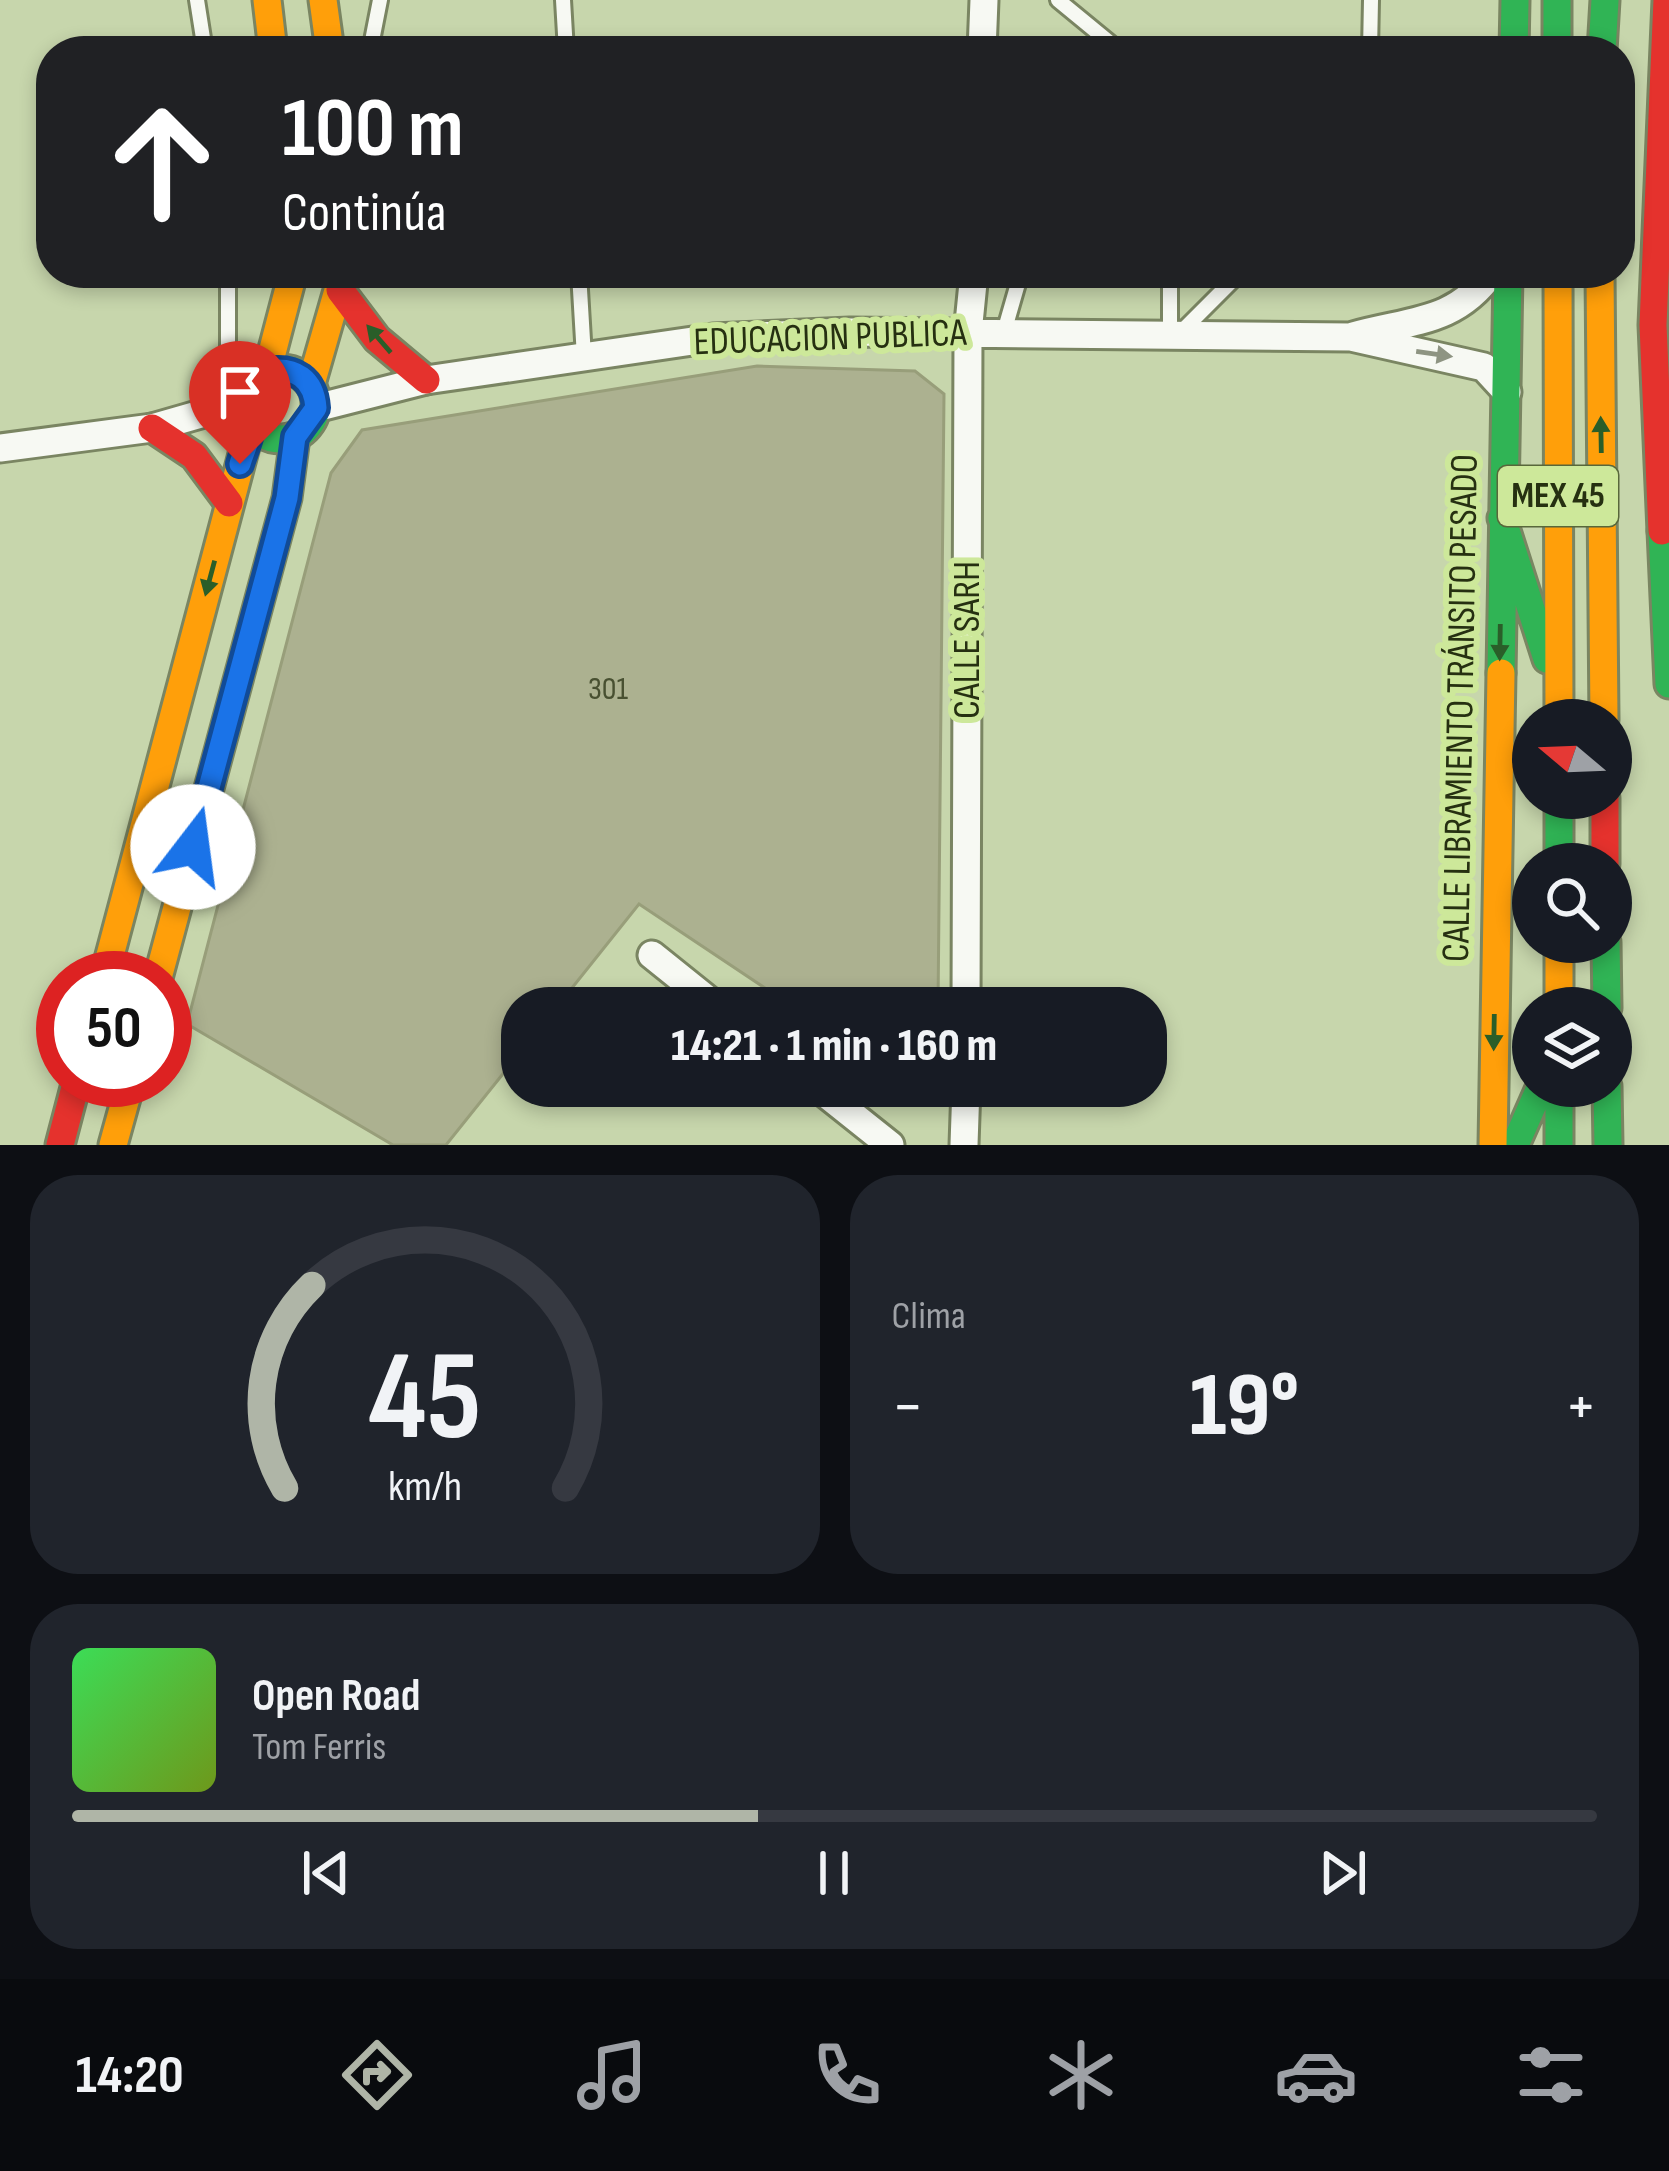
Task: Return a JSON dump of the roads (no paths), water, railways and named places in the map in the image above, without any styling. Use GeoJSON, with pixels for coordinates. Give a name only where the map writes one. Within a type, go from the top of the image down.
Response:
{"type":"FeatureCollection","features":[{"type":"Feature","properties":{"kind":"main road"},"geometry":{"type":"LineString","coordinates":[[267,0],[271,36]]}},
{"type":"Feature","properties":{"kind":"main road"},"geometry":{"type":"LineString","coordinates":[[323,0],[328,36]]}},
{"type":"Feature","properties":{"kind":"main road"},"geometry":{"type":"LineString","coordinates":[[1514,36],[1515,0]]}},
{"type":"Feature","properties":{"kind":"main road"},"geometry":{"type":"LineString","coordinates":[[1557,0],[1557,36]]}},
{"type":"Feature","properties":{"kind":"main road"},"geometry":{"type":"LineString","coordinates":[[1603,36],[1605,0]]}},
{"type":"Feature","properties":{"kind":"main road"},"geometry":{"type":"LineString","coordinates":[[1667,0],[1661,327],[1669,684]]}},
{"type":"Feature","properties":{"kind":"main road"},"geometry":{"type":"LineString","coordinates":[[111,951],[229,503],[242,410],[267,371],[289,288]]}},
{"type":"Feature","properties":{"kind":"main road"},"geometry":{"type":"LineString","coordinates":[[165,951],[287,498],[295,437],[313,396],[340,288]]}},
{"type":"Feature","properties":{"kind":"main road"},"geometry":{"type":"LineString","coordinates":[[346,288],[377,340],[426,380]]}},
{"type":"Feature","properties":{"kind":"main road","name":"CALLE LIBRAMIENTO TRÁNSITO PESADO"},"geometry":{"type":"LineString","coordinates":[[1492,1145],[1508,288]]}},
{"type":"Feature","properties":{"kind":"main road","name":"MEX 45"},"geometry":{"type":"LineString","coordinates":[[1558,288],[1559,699]]}},
{"type":"Feature","properties":{"kind":"main road","name":"MEX 45"},"geometry":{"type":"LineString","coordinates":[[1600,288],[1604,699]]}},
{"type":"Feature","properties":{"kind":"main road"},"geometry":{"type":"LineString","coordinates":[[267,371],[291,370],[313,396]]}},
{"type":"Feature","properties":{"kind":"main road"},"geometry":{"type":"LineString","coordinates":[[242,410],[271,438],[295,437]]}},
{"type":"Feature","properties":{"kind":"main road"},"geometry":{"type":"LineString","coordinates":[[152,428],[194,456],[229,503]]}},
{"type":"Feature","properties":{"kind":"main road"},"geometry":{"type":"LineString","coordinates":[[1502,518],[1556,699]]}},
{"type":"Feature","properties":{"kind":"main road"},"geometry":{"type":"LineString","coordinates":[[60,1145],[70,1107]]}},
{"type":"Feature","properties":{"kind":"main road"},"geometry":{"type":"LineString","coordinates":[[113,1145],[124,1107]]}},
{"type":"Feature","properties":{"kind":"main road"},"geometry":{"type":"LineString","coordinates":[[1515,1145],[1532,1107]]}},
{"type":"Feature","properties":{"kind":"main road"},"geometry":{"type":"LineString","coordinates":[[1559,1107],[1559,1145]]}},
{"type":"Feature","properties":{"kind":"main road"},"geometry":{"type":"LineString","coordinates":[[1607,1107],[1608,1145]]}},
{"type":"Feature","properties":{"kind":"street"},"geometry":{"type":"LineString","coordinates":[[983,36],[984,0]]}},
{"type":"Feature","properties":{"kind":"street","name":"CALLE SARH"},"geometry":{"type":"LineString","coordinates":[[966,987],[968,333],[972,288]]}},
{"type":"Feature","properties":{"kind":"street"},"geometry":{"type":"LineString","coordinates":[[1351,337],[1444,315],[1465,305],[1479,288]]}},
{"type":"Feature","properties":{"kind":"street","name":"EDUCACION PUBLICA"},"geometry":{"type":"LineString","coordinates":[[313,396],[713,338],[1004,332],[1351,337]]}},
{"type":"Feature","properties":{"kind":"street"},"geometry":{"type":"LineString","coordinates":[[1351,337],[1470,362],[1494,375],[1507,392]]}},
{"type":"Feature","properties":{"kind":"street"},"geometry":{"type":"LineString","coordinates":[[0,448],[152,428],[242,410]]}},
{"type":"Feature","properties":{"kind":"street"},"geometry":{"type":"LineString","coordinates":[[652,955],[692,987]]}},
{"type":"Feature","properties":{"kind":"street"},"geometry":{"type":"LineString","coordinates":[[842,1107],[890,1145]]}},
{"type":"Feature","properties":{"kind":"street"},"geometry":{"type":"LineString","coordinates":[[964,1145],[965,1107]]}},
{"type":"Feature","properties":{"kind":"lane"},"geometry":{"type":"LineString","coordinates":[[197,0],[203,36]]}},
{"type":"Feature","properties":{"kind":"lane"},"geometry":{"type":"LineString","coordinates":[[373,36],[380,0]]}},
{"type":"Feature","properties":{"kind":"lane"},"geometry":{"type":"LineString","coordinates":[[563,0],[565,36]]}},
{"type":"Feature","properties":{"kind":"lane"},"geometry":{"type":"LineString","coordinates":[[1058,0],[1102,36]]}},
{"type":"Feature","properties":{"kind":"lane"},"geometry":{"type":"LineString","coordinates":[[1371,36],[1372,0]]}},
{"type":"Feature","properties":{"kind":"lane"},"geometry":{"type":"LineString","coordinates":[[230,288],[242,410]]}},
{"type":"Feature","properties":{"kind":"lane"},"geometry":{"type":"LineString","coordinates":[[580,288],[584,357]]}},
{"type":"Feature","properties":{"kind":"lane"},"geometry":{"type":"LineString","coordinates":[[1004,332],[1017,288]]}},
{"type":"Feature","properties":{"kind":"lane"},"geometry":{"type":"LineString","coordinates":[[1171,288],[1175,333]]}},
{"type":"Feature","properties":{"kind":"lane"},"geometry":{"type":"LineString","coordinates":[[1175,333],[1224,288]]}}]}
